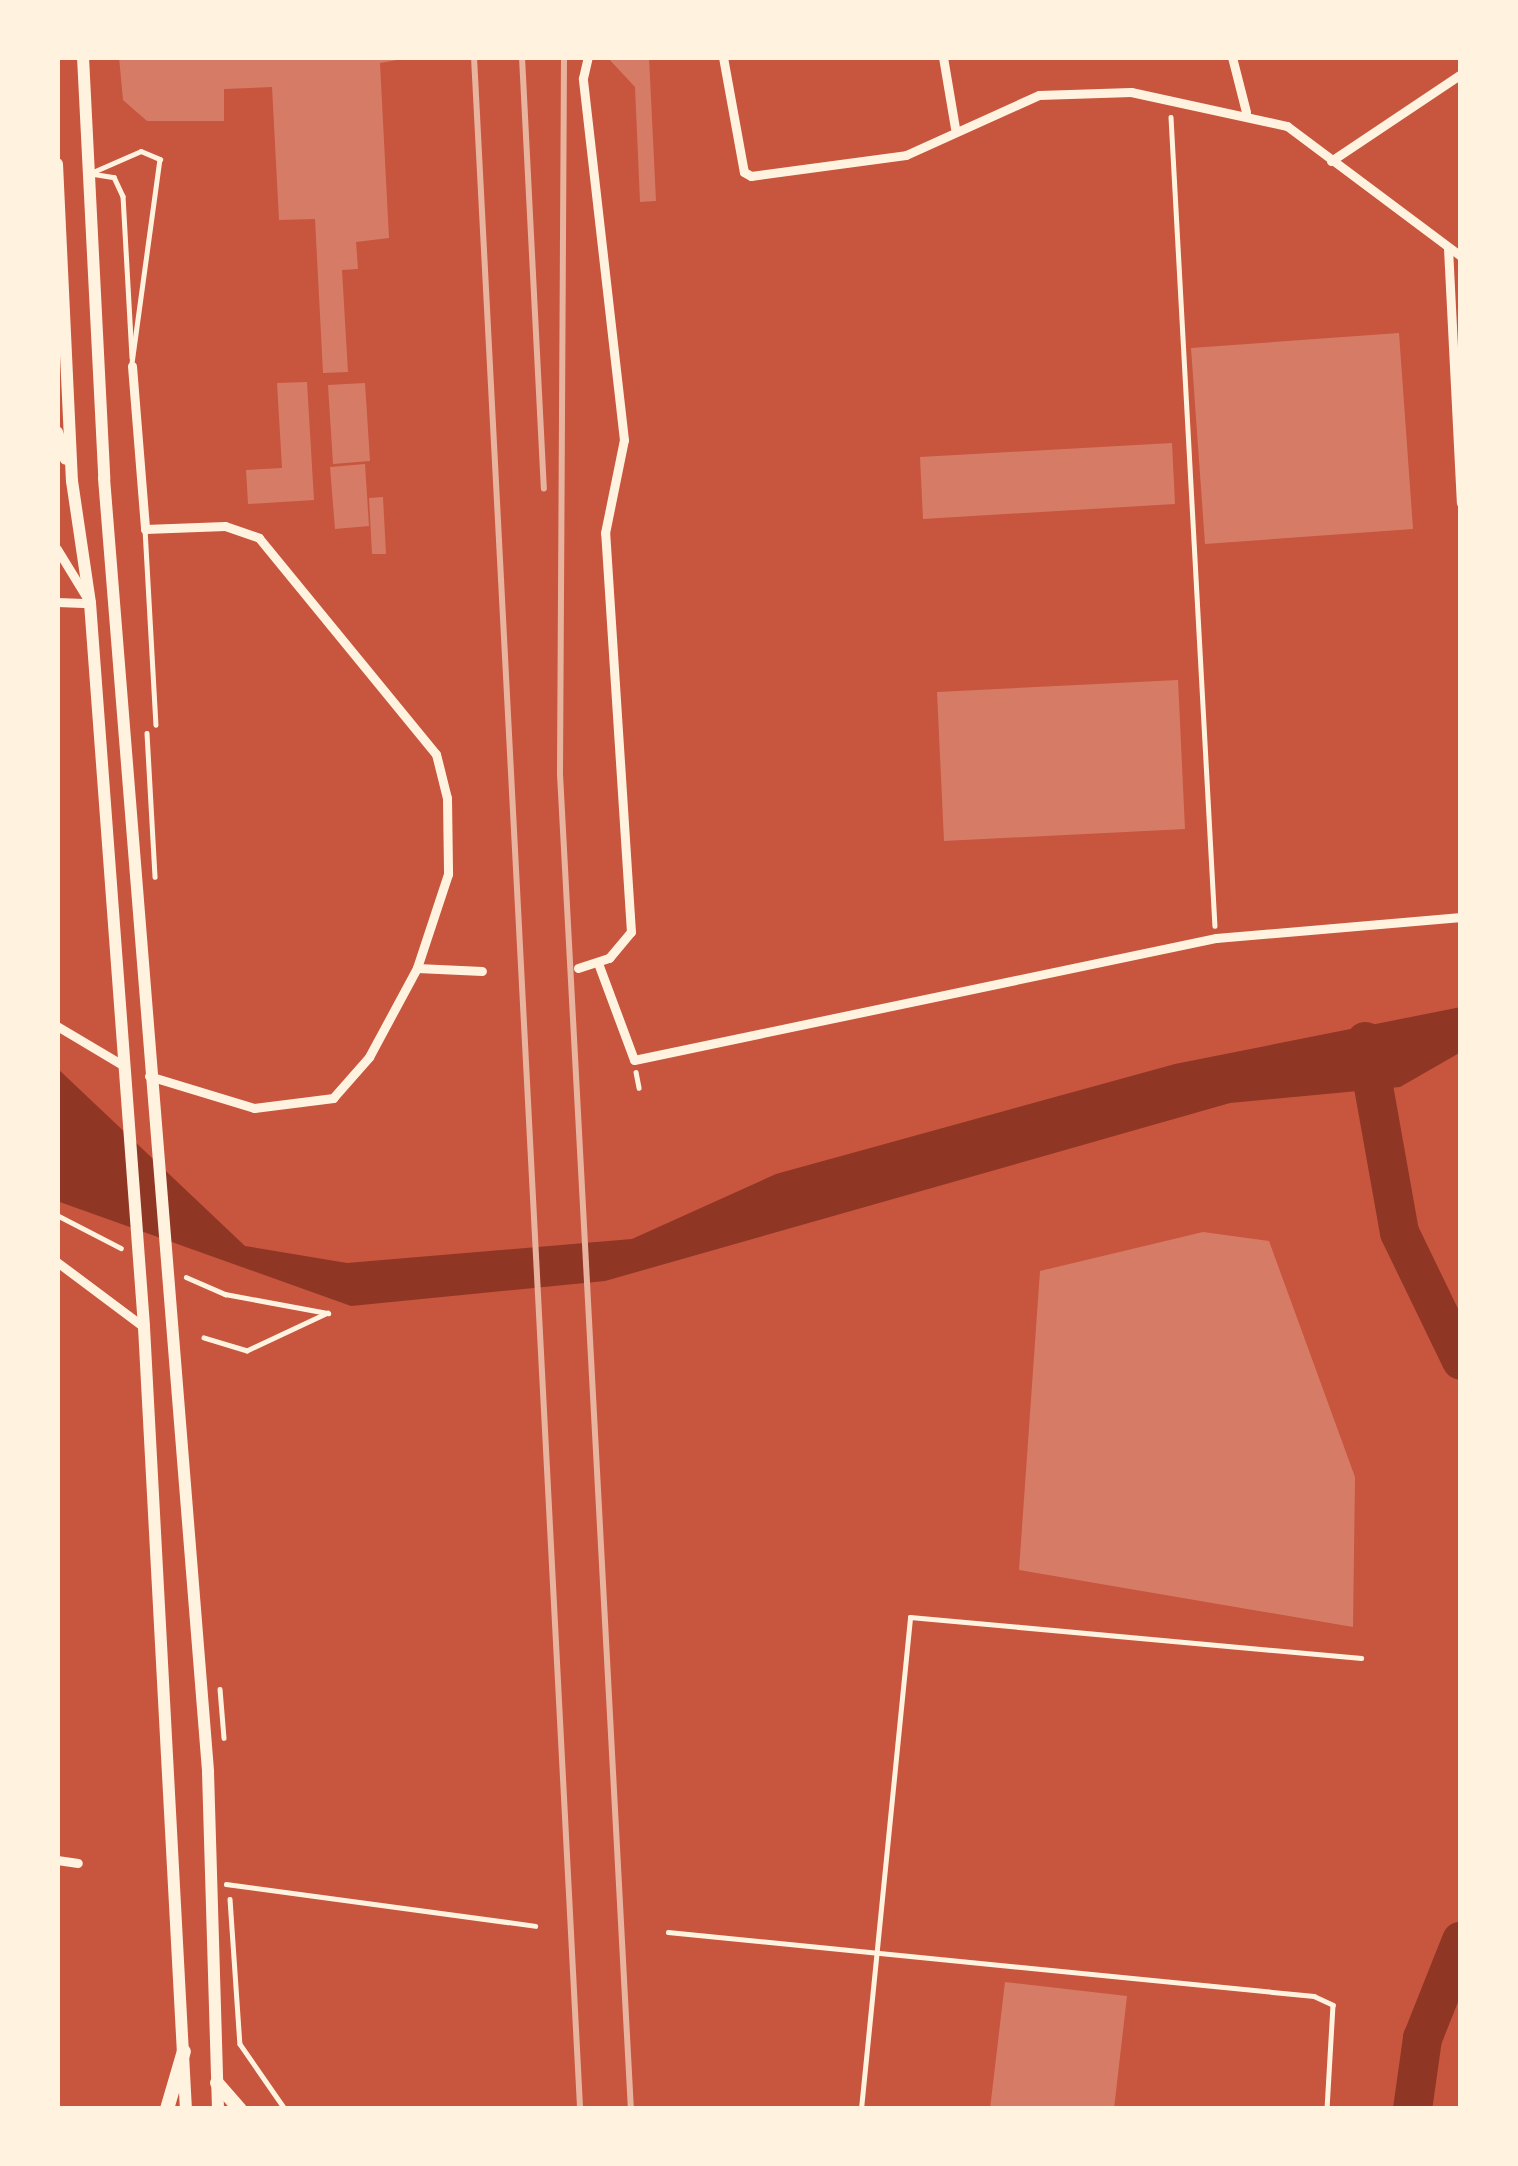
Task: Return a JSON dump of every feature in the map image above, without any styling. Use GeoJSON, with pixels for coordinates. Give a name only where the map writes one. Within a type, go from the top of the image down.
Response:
{"type":"FeatureCollection","features":[{"type":"Feature","properties":{"kind":"main road"},"geometry":{"type":"LineString","coordinates":[[167,2109],[184,2051]]}},
{"type":"Feature","properties":{"kind":"main road"},"geometry":{"type":"LineString","coordinates":[[217,2083],[240,2109]]}},
{"type":"Feature","properties":{"kind":"street"},"geometry":{"type":"LineString","coordinates":[[83,57],[164,1292],[214,1882],[218,2109]]}},
{"type":"Feature","properties":{"kind":"street"},"geometry":{"type":"LineString","coordinates":[[578,968],[598,963],[631,932],[605,533],[625,450],[584,78],[588,57]]}},
{"type":"Feature","properties":{"kind":"street"},"geometry":{"type":"LineString","coordinates":[[722,57],[744,172],[767,177],[906,155],[955,128],[1039,95],[1082,90],[1170,99],[1246,112],[1287,126],[1461,256]]}},
{"type":"Feature","properties":{"kind":"street"},"geometry":{"type":"LineString","coordinates":[[943,57],[955,128]]}},
{"type":"Feature","properties":{"kind":"street"},"geometry":{"type":"LineString","coordinates":[[1232,57],[1246,112]]}},
{"type":"Feature","properties":{"kind":"street"},"geometry":{"type":"LineString","coordinates":[[1331,161],[1460,76]]}},
{"type":"Feature","properties":{"kind":"street"},"geometry":{"type":"LineString","coordinates":[[57,164],[73,481],[90,602],[144,1328],[186,2109]]}},
{"type":"Feature","properties":{"kind":"street"},"geometry":{"type":"LineString","coordinates":[[57,177],[88,175]]}},
{"type":"Feature","properties":{"kind":"street"},"geometry":{"type":"LineString","coordinates":[[1448,248],[1461,503]]}},
{"type":"Feature","properties":{"kind":"street"},"geometry":{"type":"LineString","coordinates":[[132,366],[146,530],[225,526],[259,538],[436,754],[448,874],[417,968],[369,1057],[333,1098],[254,1108],[149,1079]]}},
{"type":"Feature","properties":{"kind":"street"},"geometry":{"type":"LineString","coordinates":[[57,432],[73,481]]}},
{"type":"Feature","properties":{"kind":"street"},"geometry":{"type":"LineString","coordinates":[[57,549],[90,602]]}},
{"type":"Feature","properties":{"kind":"street"},"geometry":{"type":"LineString","coordinates":[[57,602],[90,602]]}},
{"type":"Feature","properties":{"kind":"street"},"geometry":{"type":"LineString","coordinates":[[598,963],[634,1060],[1216,938],[1461,917]]}},
{"type":"Feature","properties":{"kind":"street"},"geometry":{"type":"LineString","coordinates":[[417,968],[482,971]]}},
{"type":"Feature","properties":{"kind":"street"},"geometry":{"type":"LineString","coordinates":[[57,1027],[124,1066]]}},
{"type":"Feature","properties":{"kind":"street"},"geometry":{"type":"LineString","coordinates":[[57,1262],[144,1328]]}},
{"type":"Feature","properties":{"kind":"street"},"geometry":{"type":"LineString","coordinates":[[57,1860],[78,1863]]}},
{"type":"Feature","properties":{"kind":"lane"},"geometry":{"type":"LineString","coordinates":[[88,175],[141,152],[160,159],[132,366]]}},
{"type":"Feature","properties":{"kind":"lane"},"geometry":{"type":"LineString","coordinates":[[88,175],[114,177],[123,196],[132,366]]}},
{"type":"Feature","properties":{"kind":"lane"},"geometry":{"type":"LineString","coordinates":[[146,530],[156,725]]}},
{"type":"Feature","properties":{"kind":"path"},"geometry":{"type":"LineString","coordinates":[[1170,99],[1216,938]]}},
{"type":"Feature","properties":{"kind":"path"},"geometry":{"type":"LineString","coordinates":[[57,1215],[128,1252]]}},
{"type":"Feature","properties":{"kind":"path"},"geometry":{"type":"LineString","coordinates":[[166,1269],[225,1294],[328,1313],[248,1351],[205,1338]]}},
{"type":"Feature","properties":{"kind":"path"},"geometry":{"type":"LineString","coordinates":[[861,2109],[910,1617],[1361,1658]]}},
{"type":"Feature","properties":{"kind":"path"},"geometry":{"type":"LineString","coordinates":[[214,1882],[535,1926]]}},
{"type":"Feature","properties":{"kind":"path"},"geometry":{"type":"LineString","coordinates":[[668,1932],[877,1948],[1315,1996],[1333,2005],[1327,2109]]}},
{"type":"Feature","properties":{"kind":"shaded area"},"geometry":{"type":"Polygon","coordinates":[[[1461,1007],[1461,1052],[1400,1087],[1230,1103],[605,1281],[351,1306],[57,1201],[57,1068],[245,1246],[347,1263],[632,1239],[776,1174],[1175,1064],[1461,1007]]]}},
{"type":"Feature","properties":{"kind":"building"},"geometry":{"type":"Polygon","coordinates":[[[119,57],[415,57],[380,63],[389,238],[356,242],[358,269],[342,270],[348,372],[323,373],[315,219],[279,220],[272,87],[224,89],[224,121],[147,121],[123,100],[119,57]]]}},
{"type":"Feature","properties":{"kind":"building"},"geometry":{"type":"Polygon","coordinates":[[[607,57],[649,57],[656,201],[640,202],[635,87],[607,57]]]}},
{"type":"Feature","properties":{"kind":"building"},"geometry":{"type":"Polygon","coordinates":[[[1399,333],[1413,529],[1205,544],[1191,348],[1399,333]]]}},
{"type":"Feature","properties":{"kind":"building"},"geometry":{"type":"Polygon","coordinates":[[[307,382],[314,500],[248,504],[246,470],[282,468],[277,383],[307,382]]]}},
{"type":"Feature","properties":{"kind":"building"},"geometry":{"type":"Polygon","coordinates":[[[365,383],[370,461],[333,464],[328,385],[365,383]]]}},
{"type":"Feature","properties":{"kind":"building"},"geometry":{"type":"Polygon","coordinates":[[[1172,443],[1175,504],[923,519],[920,457],[1172,443]]]}},
{"type":"Feature","properties":{"kind":"building"},"geometry":{"type":"Polygon","coordinates":[[[365,464],[369,526],[335,529],[330,467],[365,464]]]}},
{"type":"Feature","properties":{"kind":"building"},"geometry":{"type":"Polygon","coordinates":[[[383,497],[386,554],[372,554],[369,498],[383,497]]]}},
{"type":"Feature","properties":{"kind":"building"},"geometry":{"type":"Polygon","coordinates":[[[1178,680],[1185,829],[944,841],[937,692],[1178,680]]]}},
{"type":"Feature","properties":{"kind":"building"},"geometry":{"type":"Polygon","coordinates":[[[1203,1232],[1269,1241],[1355,1477],[1353,1627],[1019,1570],[1040,1271],[1203,1232]]]}},
{"type":"Feature","properties":{"kind":"building"},"geometry":{"type":"Polygon","coordinates":[[[1005,1982],[1127,1996],[1114,2109],[990,2109],[1005,1982]]]}},
{"type":"Feature","properties":{"kind":"waterway"},"geometry":{"type":"LineString","coordinates":[[1365,1041],[1399,1232],[1461,1360]]}},
{"type":"Feature","properties":{"kind":"waterway"},"geometry":{"type":"LineString","coordinates":[[1412,2109],[1422,2038],[1461,1940]]}},
{"type":"Feature","properties":{"kind":"railway"},"geometry":{"type":"LineString","coordinates":[[474,57],[580,2109]]}},
{"type":"Feature","properties":{"kind":"railway"},"geometry":{"type":"LineString","coordinates":[[522,57],[544,488]]}},
{"type":"Feature","properties":{"kind":"railway"},"geometry":{"type":"LineString","coordinates":[[564,57],[560,774],[631,2109]]}}]}
